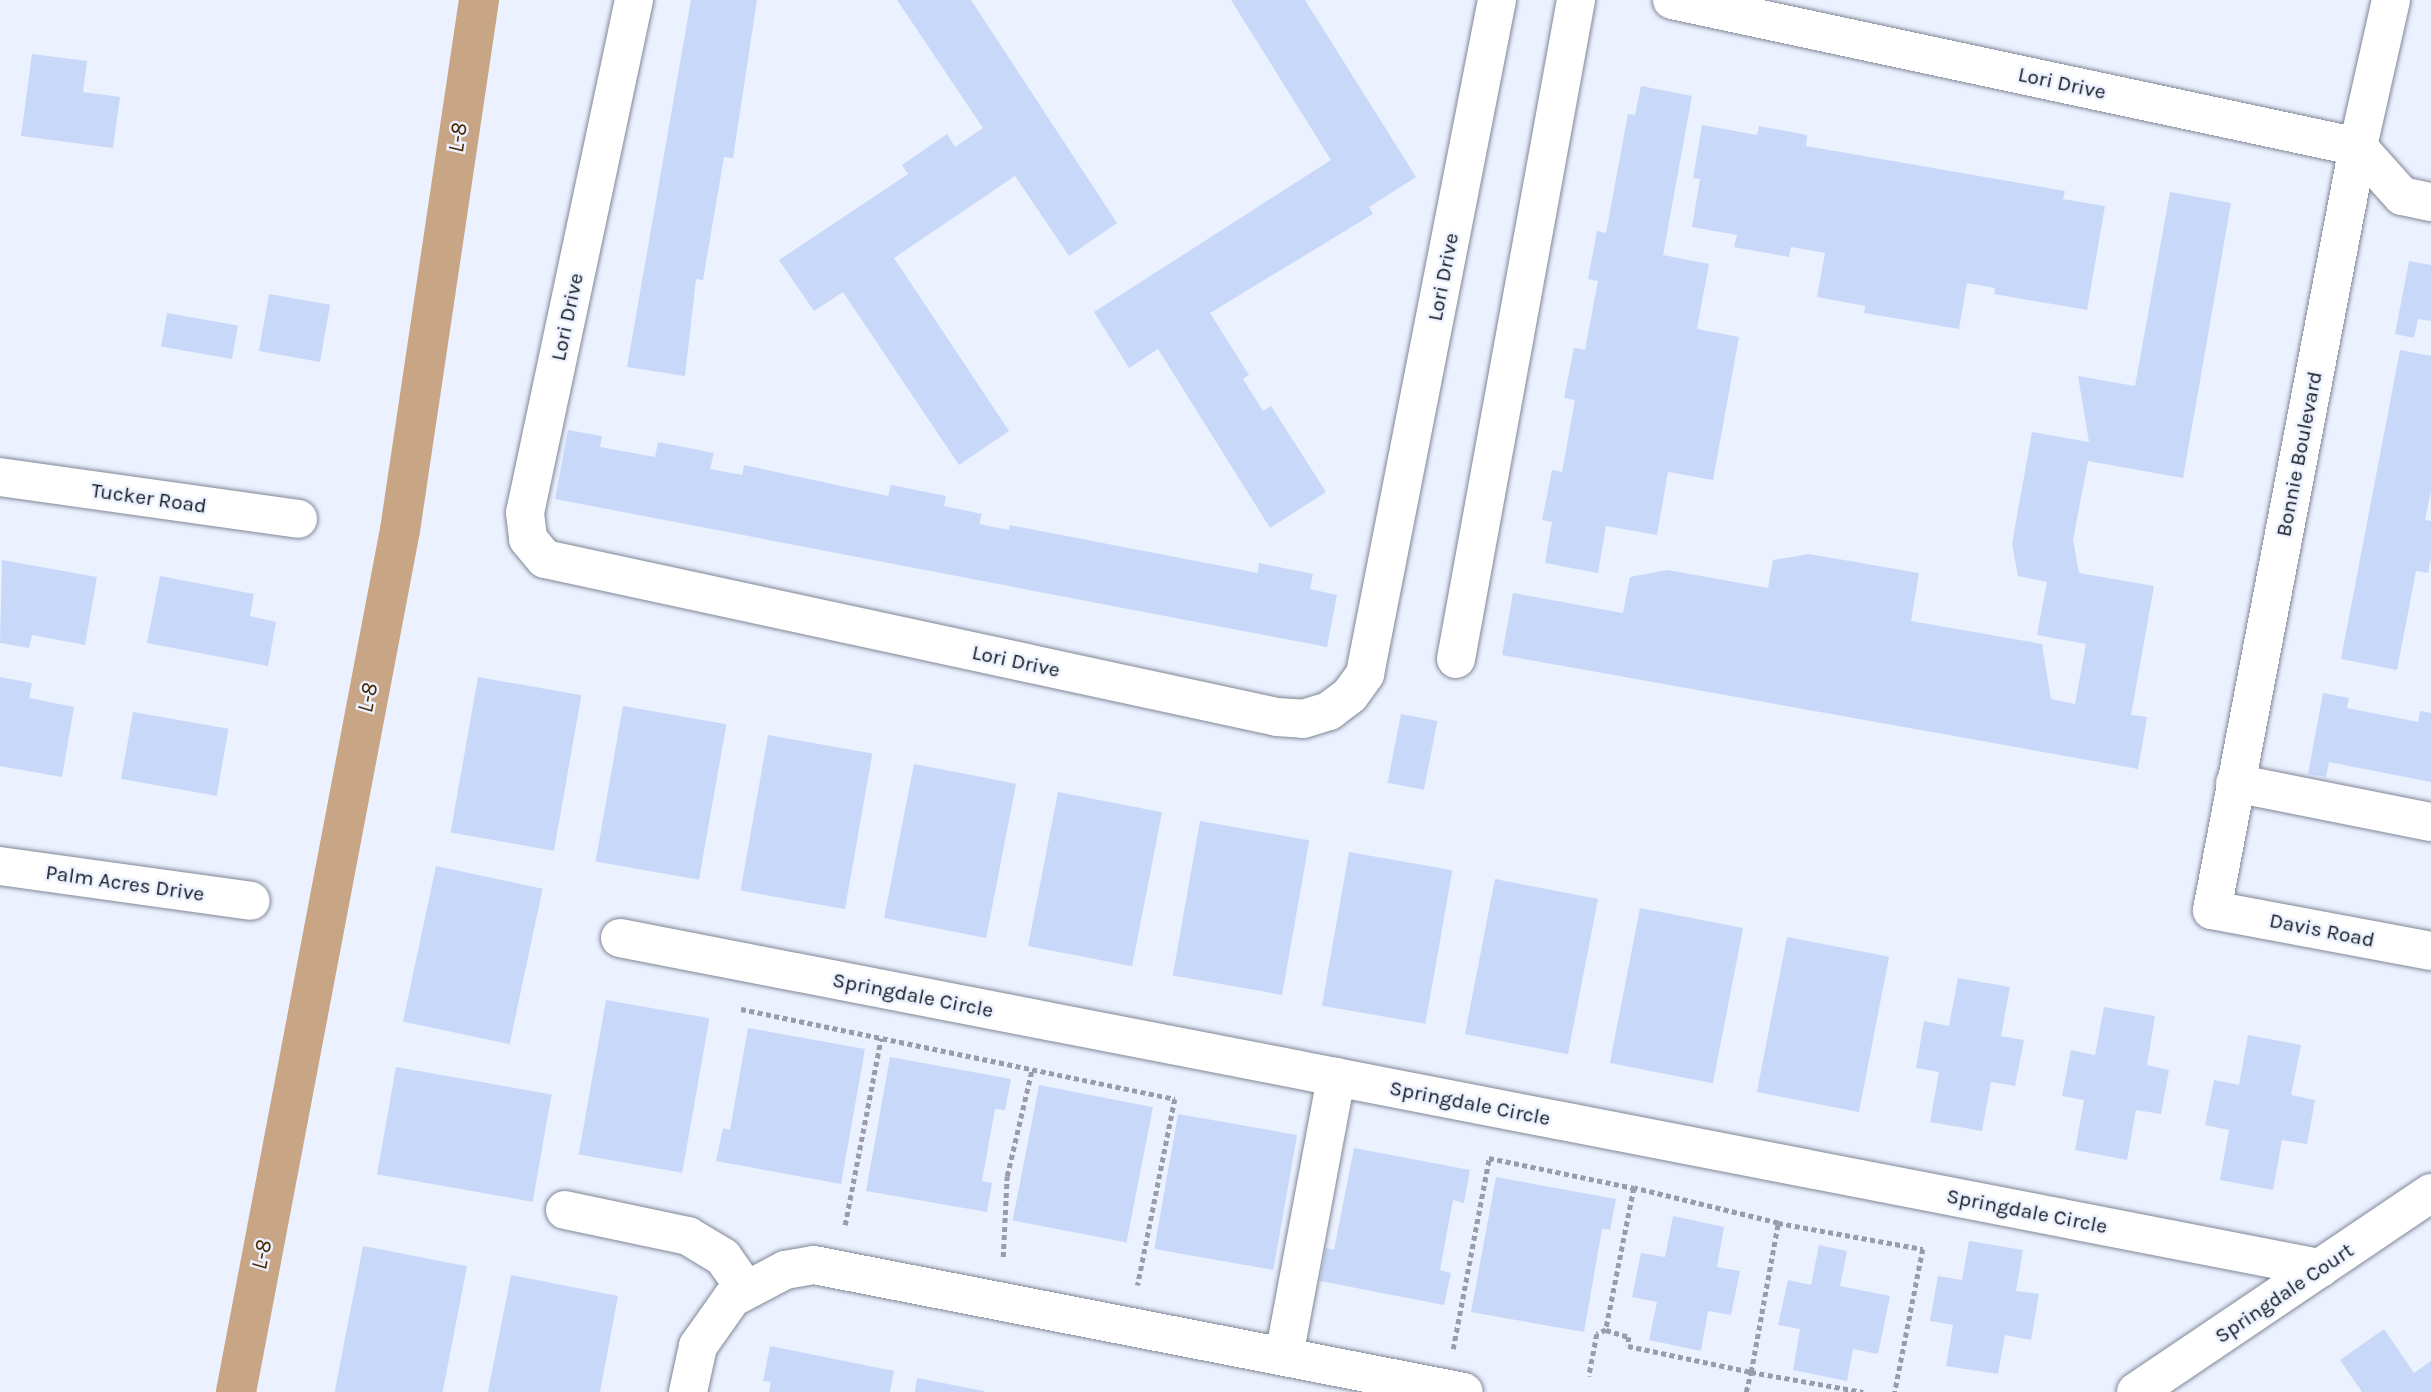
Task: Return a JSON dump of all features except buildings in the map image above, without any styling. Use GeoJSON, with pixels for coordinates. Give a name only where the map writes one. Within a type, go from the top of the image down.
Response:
{"type":"FeatureCollection","features":[{"type":"Feature","properties":{"kind":"street","name":"Lori Drive"},"geometry":{"type":"LineString","coordinates":[[634,0],[525,513],[528,539],[545,559],[1277,717],[1303,719],[1329,711],[1350,695],[1365,674],[1497,0]]}},
{"type":"Feature","properties":{"kind":"street"},"geometry":{"type":"LineString","coordinates":[[1456,659],[1576,0]]}},
{"type":"Feature","properties":{"kind":"street","name":"Lori Drive"},"geometry":{"type":"LineString","coordinates":[[1672,0],[2358,147]]}},
{"type":"Feature","properties":{"kind":"street","name":"Bonnie Boulevard"},"geometry":{"type":"LineString","coordinates":[[2212,910],[2358,147],[2391,0]]}},
{"type":"Feature","properties":{"kind":"street"},"geometry":{"type":"LineString","coordinates":[[2358,147],[2402,196],[2431,202]]}},
{"type":"Feature","properties":{"kind":"street","name":"Tucker Road"},"geometry":{"type":"LineString","coordinates":[[0,477],[298,519]]}},
{"type":"Feature","properties":{"kind":"street"},"geometry":{"type":"LineString","coordinates":[[2235,783],[2431,822]]}},
{"type":"Feature","properties":{"kind":"street","name":"Palm Acres Drive"},"geometry":{"type":"LineString","coordinates":[[0,866],[251,901]]}},
{"type":"Feature","properties":{"kind":"street","name":"Davis Road"},"geometry":{"type":"LineString","coordinates":[[2212,910],[2431,951]]}},
{"type":"Feature","properties":{"kind":"street","name":"Springdale Circle"},"geometry":{"type":"LineString","coordinates":[[620,938],[2320,1268]]}},
{"type":"Feature","properties":{"kind":"street"},"geometry":{"type":"LineString","coordinates":[[1284,1356],[1336,1077]]}},
{"type":"Feature","properties":{"kind":"street","name":"Springdale Court"},"geometry":{"type":"LineString","coordinates":[[2136,1392],[2431,1193]]}},
{"type":"Feature","properties":{"kind":"street"},"geometry":{"type":"LineString","coordinates":[[565,1210],[688,1236],[723,1256],[745,1289]]}},
{"type":"Feature","properties":{"kind":"street"},"geometry":{"type":"LineString","coordinates":[[688,1392],[698,1346],[713,1320],[745,1289],[785,1270],[814,1265],[844,1268],[1464,1392]]}},
{"type":"Feature","properties":{"kind":"path"},"geometry":{"type":"LineString","coordinates":[[741,1009],[1175,1099],[1138,1285]]}},
{"type":"Feature","properties":{"kind":"path"},"geometry":{"type":"LineString","coordinates":[[845,1225],[881,1038]]}},
{"type":"Feature","properties":{"kind":"path"},"geometry":{"type":"LineString","coordinates":[[1003,1257],[1007,1177],[1032,1069]]}},
{"type":"Feature","properties":{"kind":"path"},"geometry":{"type":"LineString","coordinates":[[1453,1349],[1489,1158],[1634,1188],[1778,1223],[1923,1250],[1895,1392]]}},
{"type":"Feature","properties":{"kind":"path"},"geometry":{"type":"LineString","coordinates":[[1606,1330],[1634,1188]]}},
{"type":"Feature","properties":{"kind":"path"},"geometry":{"type":"LineString","coordinates":[[1746,1392],[1778,1223]]}},
{"type":"Feature","properties":{"kind":"path"},"geometry":{"type":"LineString","coordinates":[[1589,1376],[1597,1334],[1606,1330],[1629,1337],[1628,1346],[1863,1392]]}},
{"type":"Feature","properties":{"kind":"waterway","name":"L-8"},"geometry":{"type":"LineString","coordinates":[[236,1392],[400,530],[479,0]]}}]}
